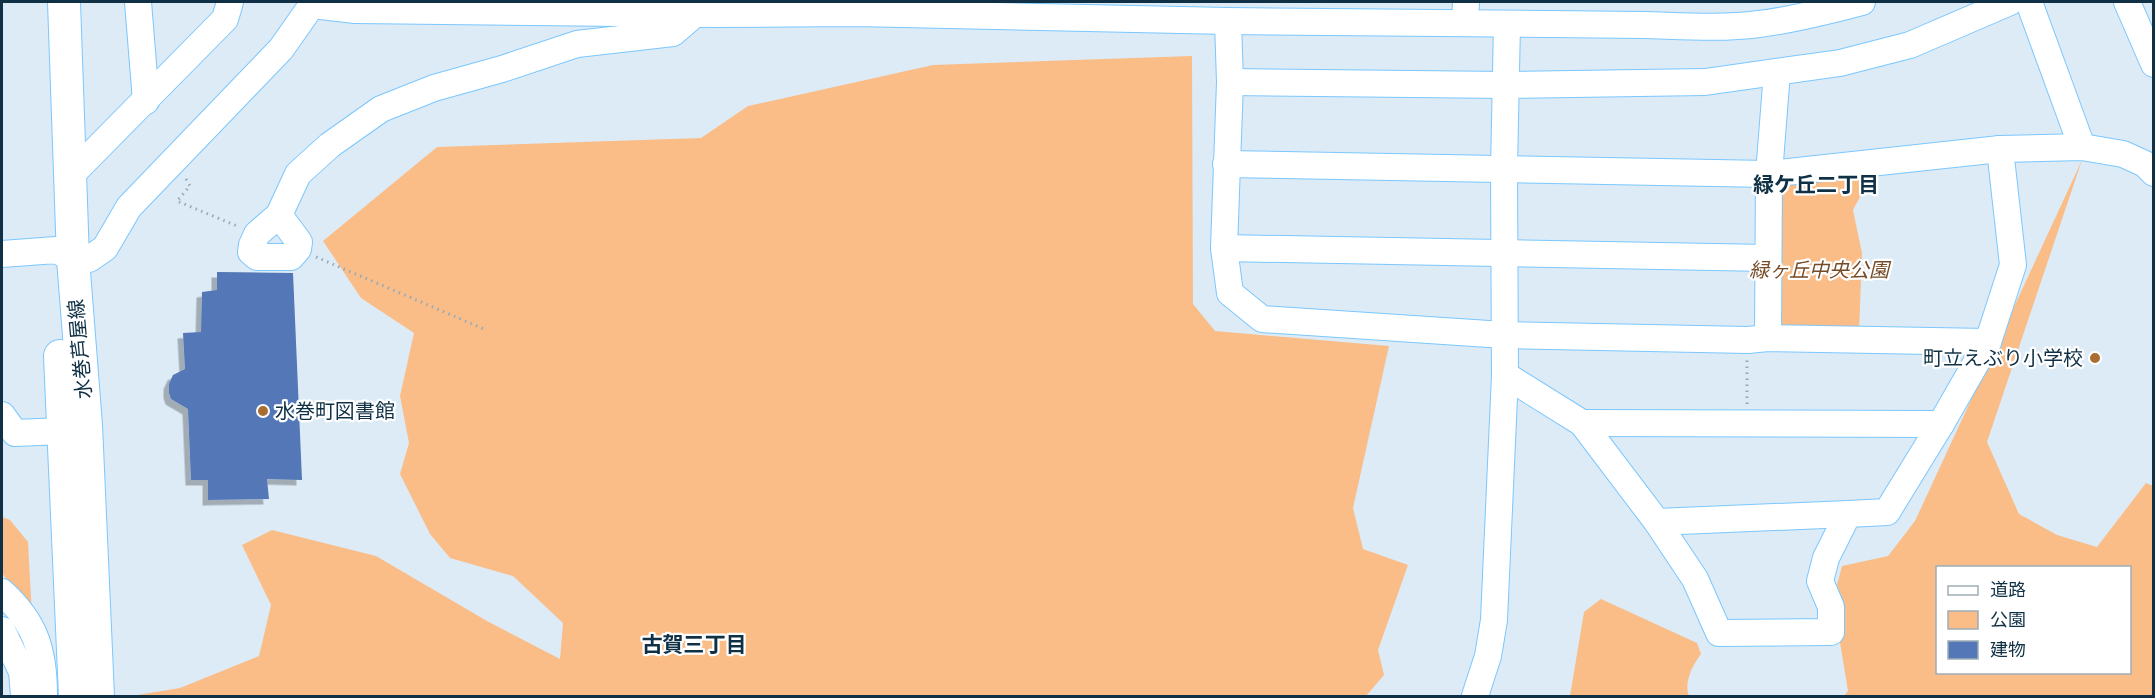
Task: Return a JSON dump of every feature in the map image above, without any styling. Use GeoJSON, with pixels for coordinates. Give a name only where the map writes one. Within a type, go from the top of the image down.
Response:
{"type":"FeatureCollection","features":[{"type":"Feature","properties":{"kind":"main road","name":"水巻芦屋線"},"geometry":{"type":"LineString","coordinates":[[42,2],[64,255],[86,424],[98,696]]}},
{"type":"Feature","properties":{"kind":"main road","name":"水巻芦屋線"},"geometry":{"type":"LineString","coordinates":[[64,2],[71,176],[64,255],[63,431],[75,696]]}},
{"type":"Feature","properties":{"kind":"street"},"geometry":{"type":"LineString","coordinates":[[138,2],[146,101]]}},
{"type":"Feature","properties":{"kind":"street"},"geometry":{"type":"LineString","coordinates":[[71,176],[225,19],[230,2]]}},
{"type":"Feature","properties":{"kind":"street"},"geometry":{"type":"LineString","coordinates":[[279,215],[299,242],[298,249],[291,257],[257,257],[251,252],[257,234],[279,215],[298,174],[330,145],[381,109],[434,88],[502,69],[577,44],[673,33],[694,14],[854,7],[1228,21],[1466,12],[1507,24],[1702,27],[1758,24],[1862,2]]}},
{"type":"Feature","properties":{"kind":"street"},"geometry":{"type":"LineString","coordinates":[[1230,82],[1506,85],[1705,82],[1840,63],[1910,45],[2010,2]]}},
{"type":"Feature","properties":{"kind":"street"},"geometry":{"type":"LineString","coordinates":[[2030,2],[2082,147]]}},
{"type":"Feature","properties":{"kind":"street"},"geometry":{"type":"LineString","coordinates":[[2127,2],[2154,64]]}},
{"type":"Feature","properties":{"kind":"street"},"geometry":{"type":"LineString","coordinates":[[2,254],[64,255],[89,259],[105,248],[129,207],[281,49],[314,3],[355,10],[716,14]]}},
{"type":"Feature","properties":{"kind":"street"},"geometry":{"type":"LineString","coordinates":[[1228,21],[1230,82],[1224,248],[1230,293],[1262,320],[1503,335],[1988,342]]}},
{"type":"Feature","properties":{"kind":"street"},"geometry":{"type":"LineString","coordinates":[[1475,696],[1488,656],[1494,620],[1505,375],[1503,335],[1506,253],[1504,170],[1507,24]]}},
{"type":"Feature","properties":{"kind":"street"},"geometry":{"type":"LineString","coordinates":[[1758,339],[1768,258],[1769,174],[1777,72]]}},
{"type":"Feature","properties":{"kind":"street"},"geometry":{"type":"LineString","coordinates":[[1226,164],[1769,174],[2000,149],[2082,147],[2123,154],[2145,164],[2154,173]]}},
{"type":"Feature","properties":{"kind":"street"},"geometry":{"type":"LineString","coordinates":[[1657,522],[1887,512],[1988,342],[2013,264],[2000,149]]}},
{"type":"Feature","properties":{"kind":"street"},"geometry":{"type":"LineString","coordinates":[[1224,248],[1768,258]]}},
{"type":"Feature","properties":{"kind":"street"},"geometry":{"type":"LineString","coordinates":[[1505,375],[1582,423],[1657,522],[1695,579],[1719,633],[1831,632],[1831,608],[1820,581],[1826,558],[1848,514]]}},
{"type":"Feature","properties":{"kind":"street"},"geometry":{"type":"LineString","coordinates":[[2,415],[15,433],[63,431]]}},
{"type":"Feature","properties":{"kind":"street"},"geometry":{"type":"LineString","coordinates":[[1582,423],[1941,424]]}},
{"type":"Feature","properties":{"kind":"street"},"geometry":{"type":"LineString","coordinates":[[2,592],[18,607],[34,633],[44,668],[44,696]]}},
{"type":"Feature","properties":{"kind":"street"},"geometry":{"type":"LineString","coordinates":[[2,630],[22,672],[24,696]]}},
{"type":"Feature","properties":{"kind":"path"},"geometry":{"type":"LineString","coordinates":[[183,172],[190,186],[177,201],[257,234]]}},
{"type":"Feature","properties":{"kind":"path"},"geometry":{"type":"LineString","coordinates":[[298,249],[484,329]]}},
{"type":"Feature","properties":{"kind":"path"},"geometry":{"type":"LineString","coordinates":[[1747,423],[1758,339]]}},
{"type":"Feature","properties":{"kind":"green space"},"geometry":{"type":"Polygon","coordinates":[[[1192,56],[1193,304],[1215,331],[1389,346],[1353,508],[1363,549],[1408,565],[1378,650],[1384,675],[1366,696],[131,696],[180,688],[259,656],[271,605],[242,545],[272,530],[376,556],[487,621],[560,659],[563,623],[513,576],[450,558],[430,534],[400,474],[409,443],[400,396],[414,333],[361,298],[323,241],[437,147],[701,138],[748,106],[933,65],[1192,56]]]}},
{"type":"Feature","properties":{"kind":"green space"},"geometry":{"type":"Polygon","coordinates":[[[2082,160],[1987,442],[2019,514],[2057,535],[2097,547],[2146,483],[2153,486],[2153,696],[1844,696],[1848,691],[1833,600],[1842,566],[1888,556],[1915,521],[2082,160]]]}},
{"type":"Feature","properties":{"kind":"green space","name":"緑ヶ丘中央公園"},"geometry":{"type":"Polygon","coordinates":[[[1876,173],[1877,190],[1863,191],[1853,210],[1862,253],[1859,332],[1776,326],[1779,191],[1788,179],[1876,173]]]}},
{"type":"Feature","properties":{"kind":"green space"},"geometry":{"type":"Polygon","coordinates":[[[2,517],[10,520],[28,542],[32,616],[2,573],[2,517]]]}},
{"type":"Feature","properties":{"kind":"green space"},"geometry":{"type":"Polygon","coordinates":[[[1601,599],[1697,643],[1701,654],[1690,674],[1689,696],[1570,696],[1584,612],[1601,599]]]}},
{"type":"Feature","properties":{"kind":"building"},"geometry":{"type":"Polygon","coordinates":[[[217,272],[293,273],[302,480],[267,479],[269,499],[208,500],[208,480],[191,480],[188,409],[171,399],[169,393],[169,384],[173,375],[185,369],[183,333],[201,332],[202,292],[217,290],[217,272]]]}},
{"type":"Feature","properties":{"kind":"place","name":"町立えぶり小学校"},"geometry":{"type":"Point","coordinates":[2095,358]}},
{"type":"Feature","properties":{"kind":"place","name":"水巻町図書館"},"geometry":{"type":"Point","coordinates":[263,411]}},
{"type":"Feature","properties":{"kind":"district","name":"緑ケ丘二丁目"},"geometry":{"type":"Point","coordinates":[1816,185]}},
{"type":"Feature","properties":{"kind":"district","name":"古賀三丁目"},"geometry":{"type":"Point","coordinates":[694,645]}}]}
